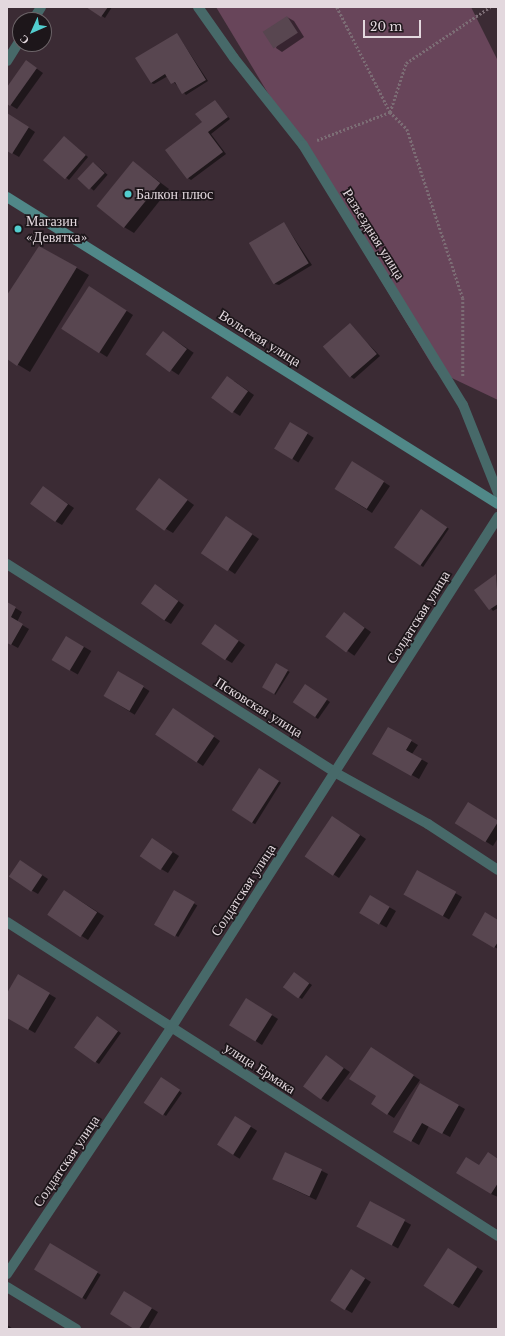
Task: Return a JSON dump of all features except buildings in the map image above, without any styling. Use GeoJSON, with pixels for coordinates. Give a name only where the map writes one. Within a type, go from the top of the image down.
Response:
{"type":"FeatureCollection","features":[{"type":"Feature","properties":{"kind":"street","name":"Разъездная улица"},"geometry":{"type":"LineString","coordinates":[[198,7],[234,58],[303,145],[463,405],[498,493]]}},
{"type":"Feature","properties":{"kind":"street"},"geometry":{"type":"LineString","coordinates":[[7,61],[13,52]]}},
{"type":"Feature","properties":{"kind":"street","name":"Вольская улица"},"geometry":{"type":"LineString","coordinates":[[7,197],[498,504]]}},
{"type":"Feature","properties":{"kind":"street","name":"Солдатская улица"},"geometry":{"type":"LineString","coordinates":[[7,1274],[171,1028],[336,773],[498,517]]}},
{"type":"Feature","properties":{"kind":"street","name":"Псковская улица"},"geometry":{"type":"LineString","coordinates":[[7,564],[336,773],[428,824],[498,870]]}},
{"type":"Feature","properties":{"kind":"street","name":"улица Ермака"},"geometry":{"type":"LineString","coordinates":[[7,922],[498,1236]]}},
{"type":"Feature","properties":{"kind":"street"},"geometry":{"type":"LineString","coordinates":[[7,1286],[76,1329]]}},
{"type":"Feature","properties":{"kind":"path"},"geometry":{"type":"LineString","coordinates":[[337,7],[390,112],[407,129],[463,298],[463,405]]}},
{"type":"Feature","properties":{"kind":"path"},"geometry":{"type":"LineString","coordinates":[[390,112],[406,63],[490,7]]}},
{"type":"Feature","properties":{"kind":"path"},"geometry":{"type":"LineString","coordinates":[[303,145],[390,112]]}},
{"type":"Feature","properties":{"kind":"shaded area"},"geometry":{"type":"Polygon","coordinates":[[[216,7],[471,7],[498,61],[498,400],[435,370],[216,7]]]}},
{"type":"Feature","properties":{"kind":"place","name":"Балкон плюс"},"geometry":{"type":"Point","coordinates":[128,194]}},
{"type":"Feature","properties":{"kind":"place","name":"Магазин «Девятка»"},"geometry":{"type":"Point","coordinates":[18,229]}}]}
